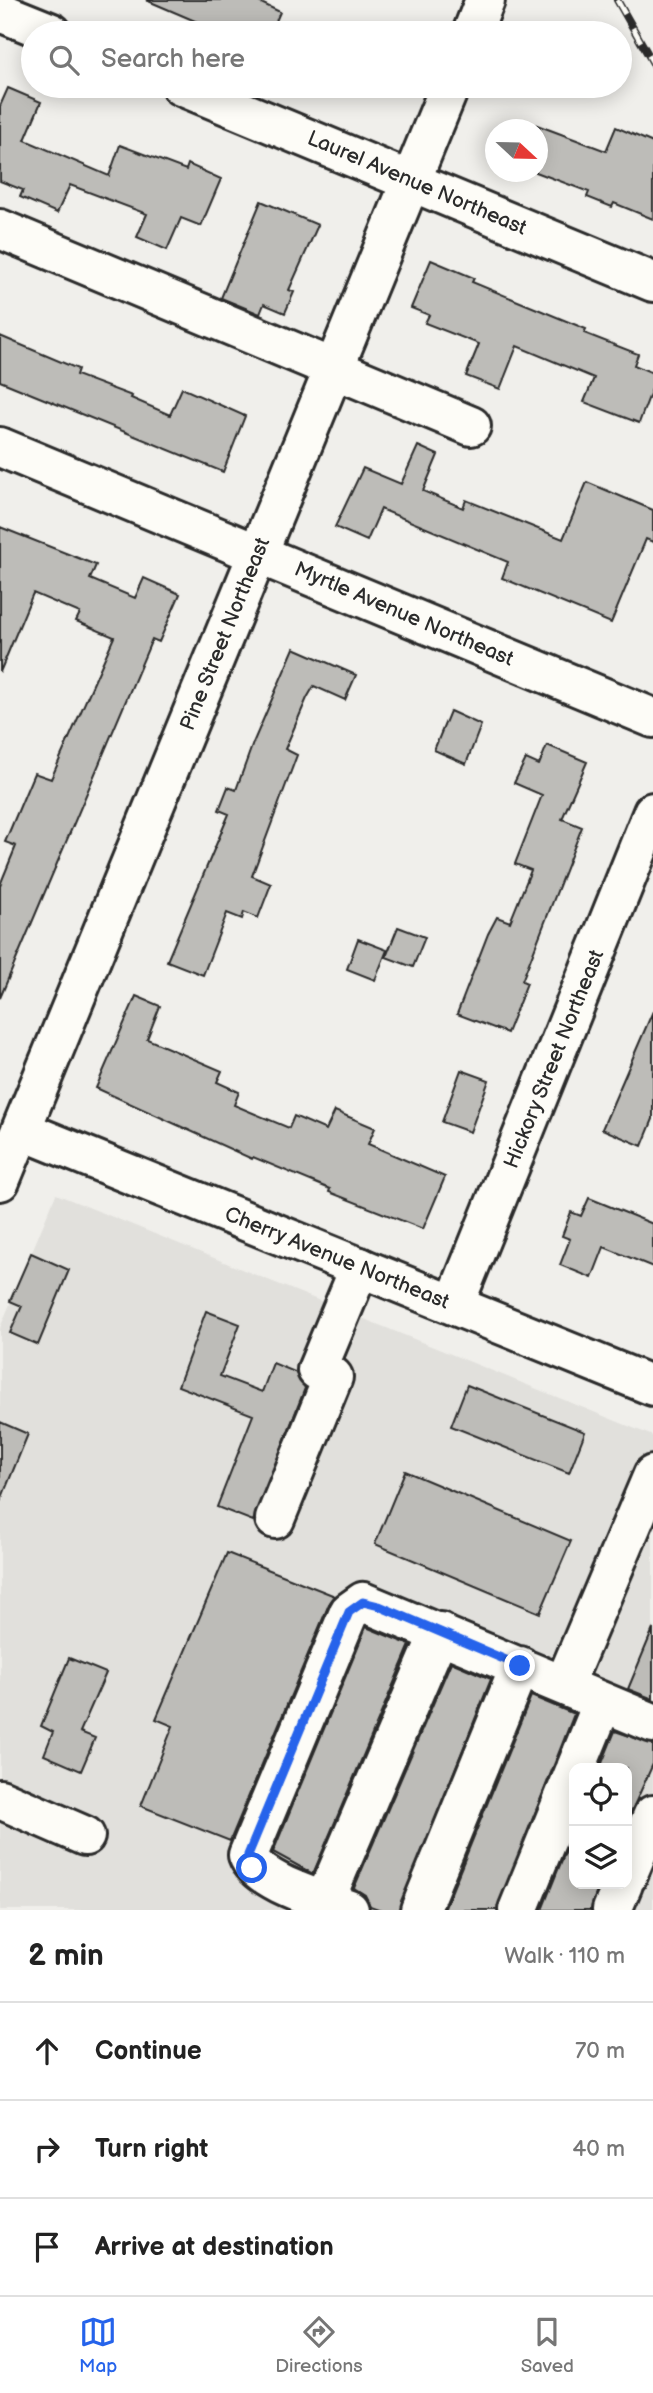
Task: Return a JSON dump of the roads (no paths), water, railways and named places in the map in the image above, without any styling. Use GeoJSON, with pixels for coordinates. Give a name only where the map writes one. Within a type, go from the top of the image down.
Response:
{"type":"FeatureCollection","features":[{"type":"Feature","properties":{"kind":"main road"},"geometry":{"type":"LineString","coordinates":[[477,21],[485,0]]}},
{"type":"Feature","properties":{"kind":"main road"},"geometry":{"type":"LineString","coordinates":[[0,12],[22,21]]}},
{"type":"Feature","properties":{"kind":"main road","name":"Laurel Avenue Northeast"},"geometry":{"type":"LineString","coordinates":[[210,98],[653,282]]}},
{"type":"Feature","properties":{"kind":"main road","name":"Pine Street Northeast"},"geometry":{"type":"LineString","coordinates":[[0,1181],[445,98]]}},
{"type":"Feature","properties":{"kind":"main road"},"geometry":{"type":"LineString","coordinates":[[0,229],[471,426]]}},
{"type":"Feature","properties":{"kind":"main road","name":"Myrtle Avenue Northeast"},"geometry":{"type":"LineString","coordinates":[[0,447],[259,552],[653,718]]}},
{"type":"Feature","properties":{"kind":"main road","name":"Hickory Street Northeast"},"geometry":{"type":"LineString","coordinates":[[454,1305],[653,812]]}},
{"type":"Feature","properties":{"kind":"main road","name":"Cherry Avenue Northeast"},"geometry":{"type":"LineString","coordinates":[[22,1129],[653,1386]]}},
{"type":"Feature","properties":{"kind":"main road"},"geometry":{"type":"LineString","coordinates":[[275,1519],[332,1377],[317,1370],[360,1267]]}},
{"type":"Feature","properties":{"kind":"main road"},"geometry":{"type":"LineString","coordinates":[[564,1685],[653,1475]]}},
{"type":"Feature","properties":{"kind":"main road"},"geometry":{"type":"LineString","coordinates":[[440,1632],[337,1905],[268,1878],[252,1868],[248,1855],[349,1612],[363,1602],[440,1632],[653,1723]]}},
{"type":"Feature","properties":{"kind":"main road"},"geometry":{"type":"LineString","coordinates":[[420,1910],[520,1666]]}},
{"type":"Feature","properties":{"kind":"main road"},"geometry":{"type":"LineString","coordinates":[[578,1763],[603,1702]]}},
{"type":"Feature","properties":{"kind":"main road"},"geometry":{"type":"LineString","coordinates":[[518,1910],[569,1785]]}},
{"type":"Feature","properties":{"kind":"main road"},"geometry":{"type":"LineString","coordinates":[[0,1799],[85,1836]]}},
{"type":"Feature","properties":{"kind":"main road"},"geometry":{"type":"LineString","coordinates":[[632,1864],[653,1815]]}},
{"type":"Feature","properties":{"kind":"main road"},"geometry":{"type":"LineString","coordinates":[[612,1910],[622,1889]]}},
{"type":"Feature","properties":{"kind":"railway"},"geometry":{"type":"LineString","coordinates":[[617,0],[629,21]]}},
{"type":"Feature","properties":{"kind":"railway"},"geometry":{"type":"LineString","coordinates":[[632,26],[653,63]]}}]}
